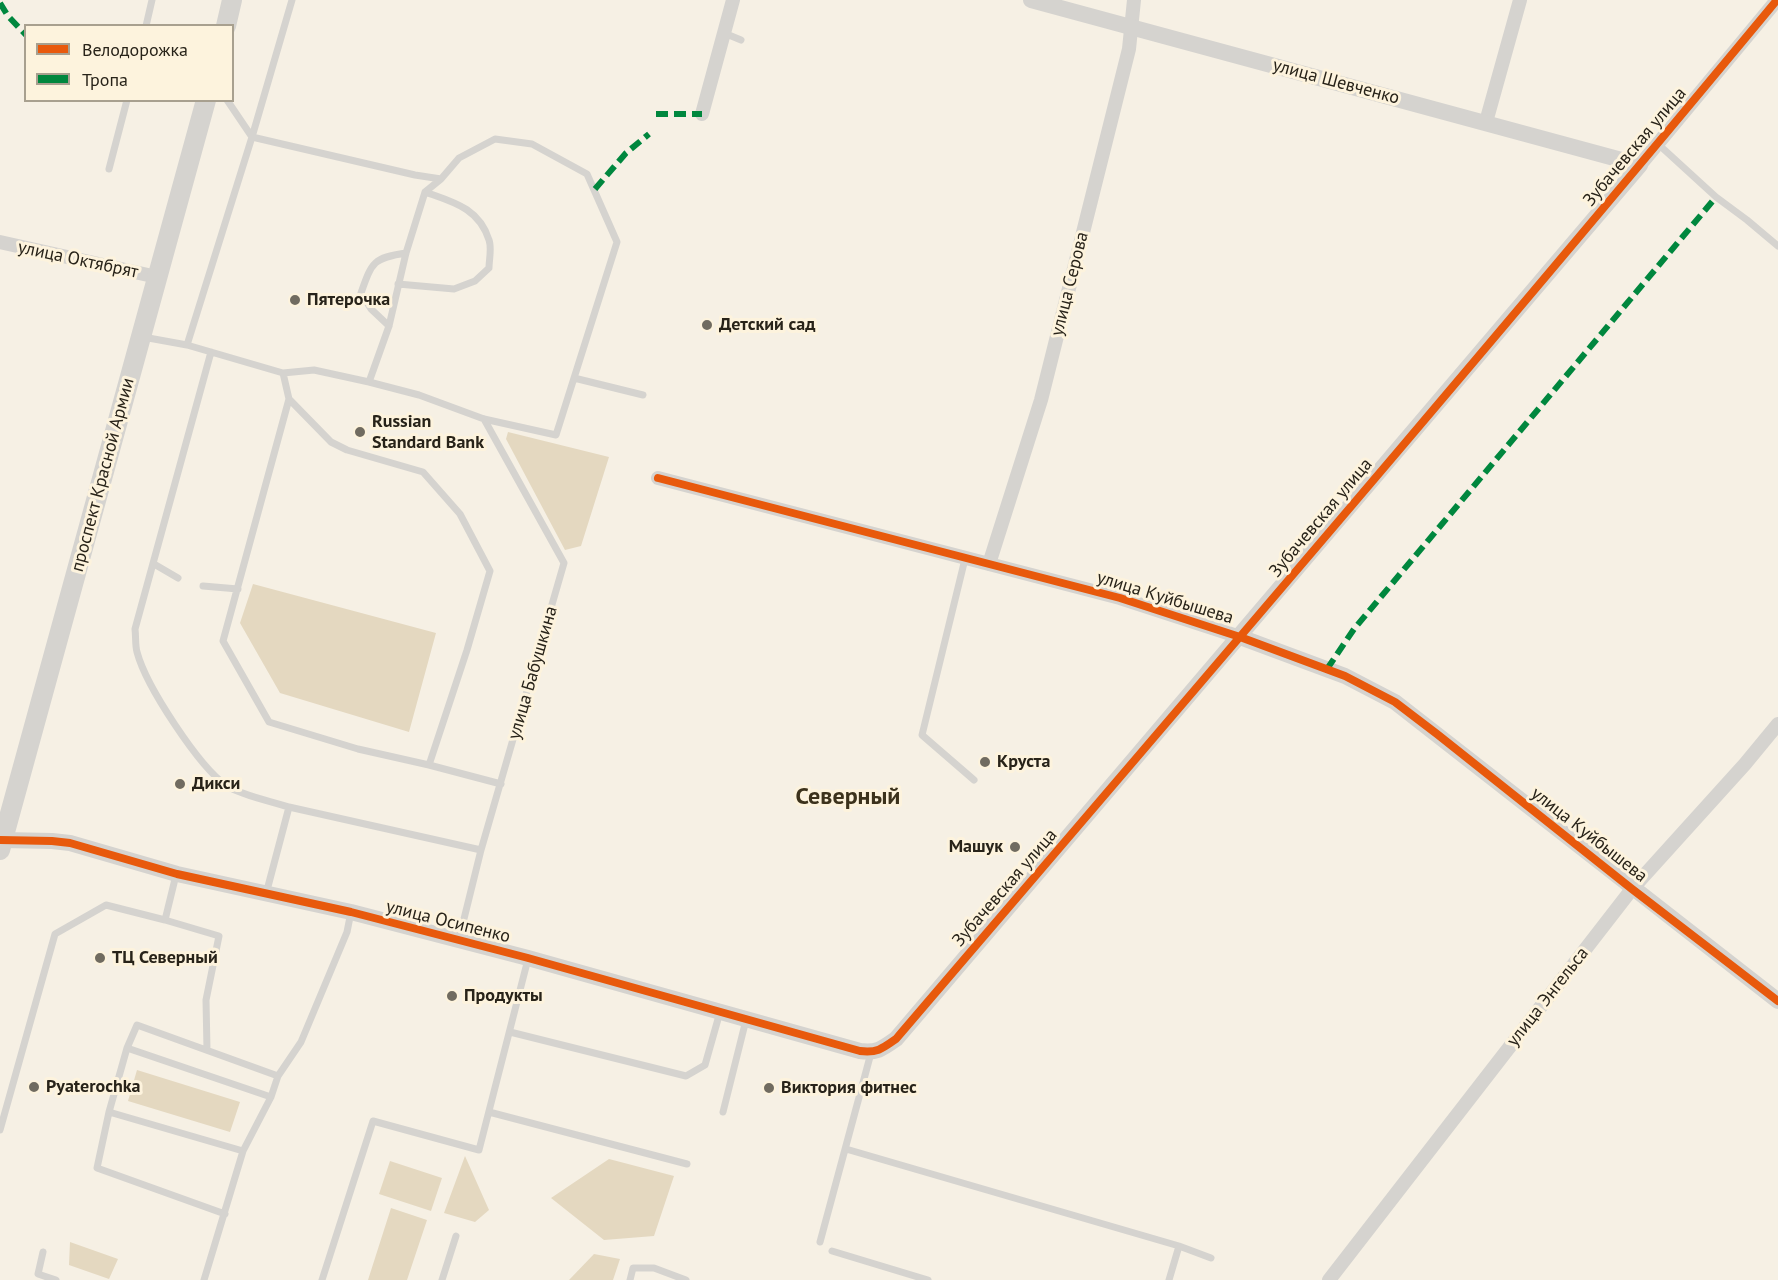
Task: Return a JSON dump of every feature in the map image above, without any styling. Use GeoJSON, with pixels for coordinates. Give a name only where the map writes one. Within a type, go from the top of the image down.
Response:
{"type":"FeatureCollection","features":[{"type":"Feature","properties":{"kind":"main road"},"geometry":{"type":"LineString","coordinates":[[226,24],[232,0]]}},
{"type":"Feature","properties":{"kind":"main road","name":"проспект Красной Армии"},"geometry":{"type":"LineString","coordinates":[[1,843],[205,102]]}},
{"type":"Feature","properties":{"kind":"street"},"geometry":{"type":"LineString","coordinates":[[702,114],[733,0]]}},
{"type":"Feature","properties":{"kind":"street","name":"улица Шевченко"},"geometry":{"type":"LineString","coordinates":[[1031,0],[1640,165]]}},
{"type":"Feature","properties":{"kind":"street","name":"улица Серова"},"geometry":{"type":"LineString","coordinates":[[990,564],[1041,400],[1129,49],[1134,0]]}},
{"type":"Feature","properties":{"kind":"street"},"geometry":{"type":"LineString","coordinates":[[1486,122],[1520,0]]}},
{"type":"Feature","properties":{"kind":"street","name":"Зубачевская улица"},"geometry":{"type":"LineString","coordinates":[[876,1051],[896,1039],[1240,637],[1658,144],[1777,0]]}},
{"type":"Feature","properties":{"kind":"street","name":"улица Октябрят"},"geometry":{"type":"LineString","coordinates":[[0,242],[157,277]]}},
{"type":"Feature","properties":{"kind":"street","name":"улица Куйбышева"},"geometry":{"type":"LineString","coordinates":[[658,478],[1120,598],[1240,637],[1345,676],[1395,702],[1778,1001]]}},
{"type":"Feature","properties":{"kind":"street","name":"улица Энгельса"},"geometry":{"type":"LineString","coordinates":[[1329,1280],[1632,889],[1778,724]]}},
{"type":"Feature","properties":{"kind":"street","name":"улица Осипенко"},"geometry":{"type":"LineString","coordinates":[[1,843],[52,841],[69,843],[177,874],[351,912],[528,958],[746,1020],[876,1051]]}},
{"type":"Feature","properties":{"kind":"lane"},"geometry":{"type":"LineString","coordinates":[[146,24],[152,0]]}},
{"type":"Feature","properties":{"kind":"lane"},"geometry":{"type":"LineString","coordinates":[[187,345],[292,0]]}},
{"type":"Feature","properties":{"kind":"lane"},"geometry":{"type":"LineString","coordinates":[[724,33],[741,40]]}},
{"type":"Feature","properties":{"kind":"lane"},"geometry":{"type":"LineString","coordinates":[[109,169],[126,102]]}},
{"type":"Feature","properties":{"kind":"lane"},"geometry":{"type":"LineString","coordinates":[[228,102],[252,137],[441,179]]}},
{"type":"Feature","properties":{"kind":"lane"},"geometry":{"type":"LineString","coordinates":[[141,336],[187,345],[283,373],[314,370],[369,382],[419,395],[484,419],[556,435],[617,242],[587,174],[532,144],[495,139],[459,158],[441,179],[425,192],[406,252],[389,326],[369,382]]}},
{"type":"Feature","properties":{"kind":"lane"},"geometry":{"type":"LineString","coordinates":[[1658,144],[1716,197],[1778,246]]}},
{"type":"Feature","properties":{"kind":"lane"},"geometry":{"type":"LineString","coordinates":[[398,284],[454,289],[475,281],[489,268],[490,242],[477,218],[462,205],[425,192]]}},
{"type":"Feature","properties":{"kind":"lane"},"geometry":{"type":"LineString","coordinates":[[389,326],[371,309],[361,293],[374,263],[384,256],[406,252]]}},
{"type":"Feature","properties":{"kind":"lane"},"geometry":{"type":"LineString","coordinates":[[211,352],[135,629],[137,652],[152,687],[178,729],[206,767],[228,787],[289,807],[481,850]]}},
{"type":"Feature","properties":{"kind":"lane"},"geometry":{"type":"LineString","coordinates":[[283,373],[289,399],[223,641],[269,722],[358,749],[501,784]]}},
{"type":"Feature","properties":{"kind":"lane"},"geometry":{"type":"LineString","coordinates":[[574,378],[643,395]]}},
{"type":"Feature","properties":{"kind":"lane"},"geometry":{"type":"LineString","coordinates":[[289,399],[331,442],[347,450],[423,472],[460,514],[490,571],[471,639],[429,765]]}},
{"type":"Feature","properties":{"kind":"lane","name":"улица Бабушкина"},"geometry":{"type":"LineString","coordinates":[[459,941],[481,850],[564,563],[484,419]]}},
{"type":"Feature","properties":{"kind":"lane"},"geometry":{"type":"LineString","coordinates":[[965,559],[922,735],[974,780]]}},
{"type":"Feature","properties":{"kind":"lane"},"geometry":{"type":"LineString","coordinates":[[154,564],[178,578]]}},
{"type":"Feature","properties":{"kind":"lane"},"geometry":{"type":"LineString","coordinates":[[202,586],[238,589]]}},
{"type":"Feature","properties":{"kind":"lane"},"geometry":{"type":"LineString","coordinates":[[266,894],[289,807]]}},
{"type":"Feature","properties":{"kind":"lane"},"geometry":{"type":"LineString","coordinates":[[165,920],[177,874]]}},
{"type":"Feature","properties":{"kind":"lane"},"geometry":{"type":"LineString","coordinates":[[0,1130],[55,934],[106,905],[219,936],[206,1000],[207,1050]]}},
{"type":"Feature","properties":{"kind":"lane"},"geometry":{"type":"LineString","coordinates":[[204,1280],[243,1151],[272,1097],[278,1076],[301,1042],[347,932],[351,912]]}},
{"type":"Feature","properties":{"kind":"lane"},"geometry":{"type":"LineString","coordinates":[[322,1280],[373,1121],[479,1150],[528,958]]}},
{"type":"Feature","properties":{"kind":"lane"},"geometry":{"type":"LineString","coordinates":[[510,1032],[686,1076],[705,1065],[720,1012]]}},
{"type":"Feature","properties":{"kind":"lane"},"geometry":{"type":"LineString","coordinates":[[723,1112],[746,1020]]}},
{"type":"Feature","properties":{"kind":"lane"},"geometry":{"type":"LineString","coordinates":[[225,1214],[97,1168],[109,1112],[127,1048],[137,1025],[278,1076]]}},
{"type":"Feature","properties":{"kind":"lane"},"geometry":{"type":"LineString","coordinates":[[127,1048],[272,1097]]}},
{"type":"Feature","properties":{"kind":"lane"},"geometry":{"type":"LineString","coordinates":[[820,1242],[876,1051]]}},
{"type":"Feature","properties":{"kind":"lane"},"geometry":{"type":"LineString","coordinates":[[109,1112],[243,1151]]}},
{"type":"Feature","properties":{"kind":"lane"},"geometry":{"type":"LineString","coordinates":[[489,1112],[687,1164]]}},
{"type":"Feature","properties":{"kind":"lane"},"geometry":{"type":"LineString","coordinates":[[846,1149],[1179,1246],[1211,1258]]}},
{"type":"Feature","properties":{"kind":"lane"},"geometry":{"type":"LineString","coordinates":[[442,1280],[456,1236]]}},
{"type":"Feature","properties":{"kind":"lane"},"geometry":{"type":"LineString","coordinates":[[1169,1280],[1179,1246]]}},
{"type":"Feature","properties":{"kind":"lane"},"geometry":{"type":"LineString","coordinates":[[832,1251],[928,1280]]}},
{"type":"Feature","properties":{"kind":"lane"},"geometry":{"type":"LineString","coordinates":[[43,1252],[38,1274],[56,1280]]}},
{"type":"Feature","properties":{"kind":"lane"},"geometry":{"type":"LineString","coordinates":[[630,1280],[633,1268],[654,1268],[686,1280]]}},
{"type":"Feature","properties":{"kind":"shaded area"},"geometry":{"type":"Polygon","coordinates":[[[508,432],[609,457],[581,546],[565,550],[506,439],[508,432]]]}},
{"type":"Feature","properties":{"kind":"shaded area"},"geometry":{"type":"Polygon","coordinates":[[[253,584],[436,633],[409,732],[280,693],[240,623],[253,584]]]}},
{"type":"Feature","properties":{"kind":"shaded area"},"geometry":{"type":"Polygon","coordinates":[[[137,1070],[240,1102],[230,1132],[128,1101],[137,1070]]]}},
{"type":"Feature","properties":{"kind":"shaded area"},"geometry":{"type":"Polygon","coordinates":[[[465,1156],[489,1210],[475,1222],[444,1213],[465,1156]]]}},
{"type":"Feature","properties":{"kind":"shaded area"},"geometry":{"type":"Polygon","coordinates":[[[609,1159],[674,1176],[654,1236],[604,1240],[551,1198],[609,1159]]]}},
{"type":"Feature","properties":{"kind":"shaded area"},"geometry":{"type":"Polygon","coordinates":[[[390,1161],[442,1178],[431,1211],[379,1194],[390,1161]]]}},
{"type":"Feature","properties":{"kind":"shaded area"},"geometry":{"type":"Polygon","coordinates":[[[391,1208],[427,1220],[407,1280],[368,1280],[391,1208]]]}},
{"type":"Feature","properties":{"kind":"shaded area"},"geometry":{"type":"Polygon","coordinates":[[[70,1242],[118,1259],[109,1279],[69,1265],[70,1242]]]}},
{"type":"Feature","properties":{"kind":"shaded area"},"geometry":{"type":"Polygon","coordinates":[[[594,1254],[620,1259],[613,1280],[569,1280],[594,1254]]]}},
{"type":"Feature","properties":{"kind":"marked path"},"geometry":{"type":"LineString","coordinates":[[0,3],[8,16],[24,33]]}},
{"type":"Feature","properties":{"kind":"marked path"},"geometry":{"type":"LineString","coordinates":[[656,114],[702,114]]}},
{"type":"Feature","properties":{"kind":"marked path"},"geometry":{"type":"LineString","coordinates":[[595,189],[626,153],[649,134]]}},
{"type":"Feature","properties":{"kind":"marked path"},"geometry":{"type":"LineString","coordinates":[[1327,669],[1354,629],[1716,197]]}},
{"type":"Feature","properties":{"kind":"cycle path"},"geometry":{"type":"LineString","coordinates":[[0,840],[70,843],[177,874],[351,912],[528,958],[860,1051],[875,1051],[883,1048],[896,1039],[1228,651],[1777,0]]}},
{"type":"Feature","properties":{"kind":"cycle path"},"geometry":{"type":"LineString","coordinates":[[658,478],[1120,598],[1240,637],[1345,676],[1395,702],[1778,1001]]}},
{"type":"Feature","properties":{"kind":"place","name":"Пятерочка"},"geometry":{"type":"Point","coordinates":[295,300]}},
{"type":"Feature","properties":{"kind":"place","name":"Детский сад"},"geometry":{"type":"Point","coordinates":[707,325]}},
{"type":"Feature","properties":{"kind":"place","name":"Russian Standard Bank"},"geometry":{"type":"Point","coordinates":[360,432]}},
{"type":"Feature","properties":{"kind":"place","name":"Круста"},"geometry":{"type":"Point","coordinates":[985,762]}},
{"type":"Feature","properties":{"kind":"place","name":"Дикси"},"geometry":{"type":"Point","coordinates":[180,784]}},
{"type":"Feature","properties":{"kind":"place","name":"Машук"},"geometry":{"type":"Point","coordinates":[1015,847]}},
{"type":"Feature","properties":{"kind":"place","name":"ТЦ Северный"},"geometry":{"type":"Point","coordinates":[100,958]}},
{"type":"Feature","properties":{"kind":"place","name":"Продукты"},"geometry":{"type":"Point","coordinates":[452,996]}},
{"type":"Feature","properties":{"kind":"place","name":"Pyaterochka"},"geometry":{"type":"Point","coordinates":[34,1087]}},
{"type":"Feature","properties":{"kind":"place","name":"Виктория фитнес"},"geometry":{"type":"Point","coordinates":[769,1088]}},
{"type":"Feature","properties":{"kind":"district","name":"Северный"},"geometry":{"type":"Point","coordinates":[848,797]}}]}
